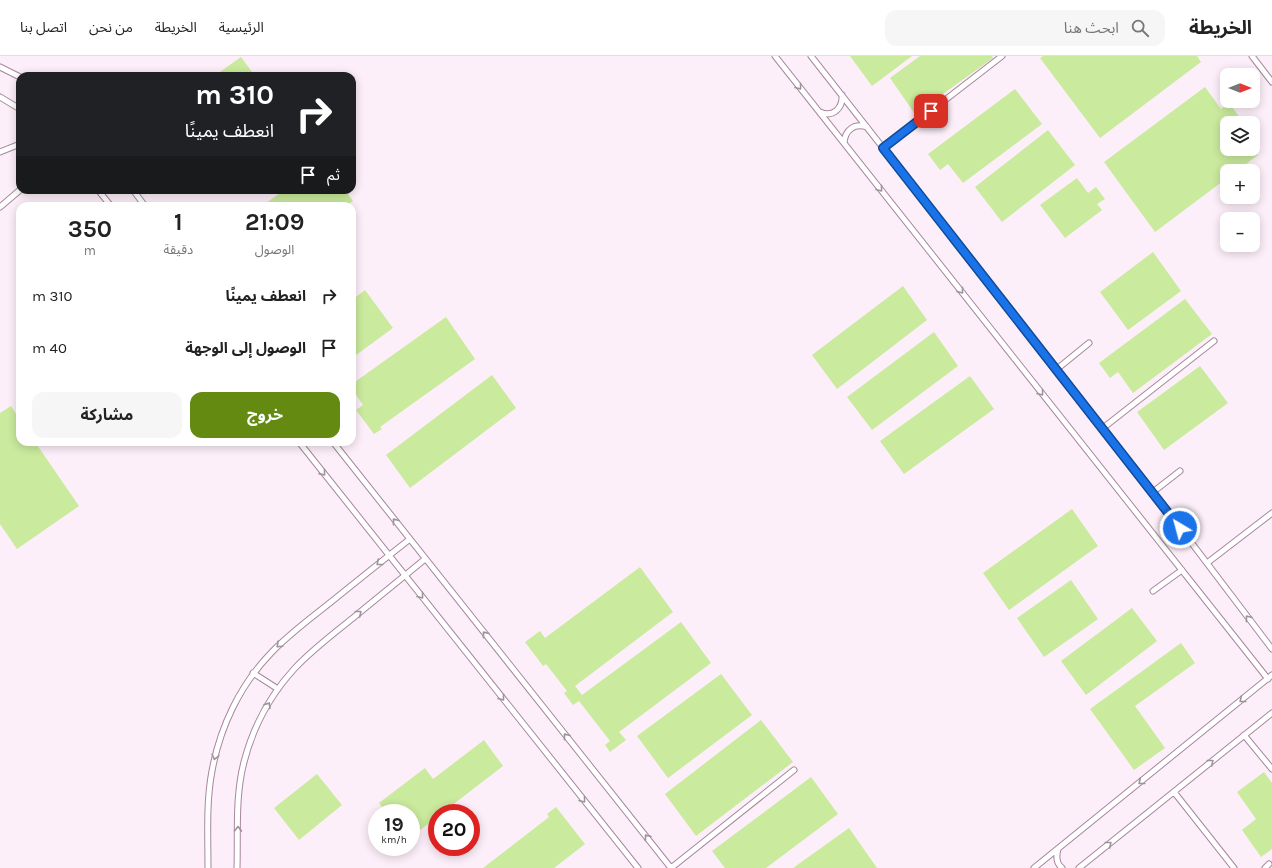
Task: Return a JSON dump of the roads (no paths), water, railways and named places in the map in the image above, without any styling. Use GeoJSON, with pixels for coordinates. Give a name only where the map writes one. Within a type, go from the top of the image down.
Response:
{"type":"FeatureCollection","features":[{"type":"Feature","properties":{"kind":"lane"},"geometry":{"type":"LineString","coordinates":[[776,56],[1182,570],[1270,677],[1034,868]]}},
{"type":"Feature","properties":{"kind":"lane"},"geometry":{"type":"LineString","coordinates":[[812,56],[1153,492],[1272,649]]}},
{"type":"Feature","properties":{"kind":"lane"},"geometry":{"type":"LineString","coordinates":[[883,148],[1002,56]]}},
{"type":"Feature","properties":{"kind":"lane"},"geometry":{"type":"LineString","coordinates":[[1252,56],[1272,82]]}},
{"type":"Feature","properties":{"kind":"lane"},"geometry":{"type":"LineString","coordinates":[[0,66],[16,75]]}},
{"type":"Feature","properties":{"kind":"lane"},"geometry":{"type":"LineString","coordinates":[[819,112],[829,114],[838,110],[841,105],[842,95]]}},
{"type":"Feature","properties":{"kind":"lane"},"geometry":{"type":"LineString","coordinates":[[0,97],[16,107]]}},
{"type":"Feature","properties":{"kind":"lane"},"geometry":{"type":"LineString","coordinates":[[844,143],[844,138],[851,128],[862,125],[867,127]]}},
{"type":"Feature","properties":{"kind":"lane"},"geometry":{"type":"LineString","coordinates":[[0,152],[16,146]]}},
{"type":"Feature","properties":{"kind":"lane"},"geometry":{"type":"LineString","coordinates":[[0,207],[16,193]]}},
{"type":"Feature","properties":{"kind":"lane"},"geometry":{"type":"LineString","coordinates":[[101,194],[108,202]]}},
{"type":"Feature","properties":{"kind":"lane"},"geometry":{"type":"LineString","coordinates":[[136,194],[143,202]]}},
{"type":"Feature","properties":{"kind":"lane"},"geometry":{"type":"LineString","coordinates":[[1103,428],[1214,341]]}},
{"type":"Feature","properties":{"kind":"lane"},"geometry":{"type":"LineString","coordinates":[[1057,369],[1089,343]]}},
{"type":"Feature","properties":{"kind":"lane"},"geometry":{"type":"LineString","coordinates":[[302,446],[638,868]]}},
{"type":"Feature","properties":{"kind":"lane"},"geometry":{"type":"LineString","coordinates":[[336,446],[671,868],[794,770]]}},
{"type":"Feature","properties":{"kind":"lane"},"geometry":{"type":"LineString","coordinates":[[1153,492],[1180,471]]}},
{"type":"Feature","properties":{"kind":"lane"},"geometry":{"type":"LineString","coordinates":[[1207,563],[1272,513]]}},
{"type":"Feature","properties":{"kind":"lane"},"geometry":{"type":"LineString","coordinates":[[208,868],[211,772],[217,746],[229,714],[238,696],[253,673],[291,634],[410,539]]}},
{"type":"Feature","properties":{"kind":"lane"},"geometry":{"type":"LineString","coordinates":[[237,868],[239,790],[244,763],[252,737],[264,712],[278,689],[315,649],[425,559]]}},
{"type":"Feature","properties":{"kind":"lane"},"geometry":{"type":"LineString","coordinates":[[1153,591],[1182,570]]}},
{"type":"Feature","properties":{"kind":"lane"},"geometry":{"type":"LineString","coordinates":[[253,673],[278,689]]}},
{"type":"Feature","properties":{"kind":"lane"},"geometry":{"type":"LineString","coordinates":[[1079,868],[1272,713]]}},
{"type":"Feature","properties":{"kind":"lane"},"geometry":{"type":"LineString","coordinates":[[1244,735],[1272,769]]}},
{"type":"Feature","properties":{"kind":"lane"},"geometry":{"type":"LineString","coordinates":[[1174,792],[1234,868]]}},
{"type":"Feature","properties":{"kind":"lane"},"geometry":{"type":"LineString","coordinates":[[1058,849],[1056,854],[1057,860],[1062,868]]}}]}
